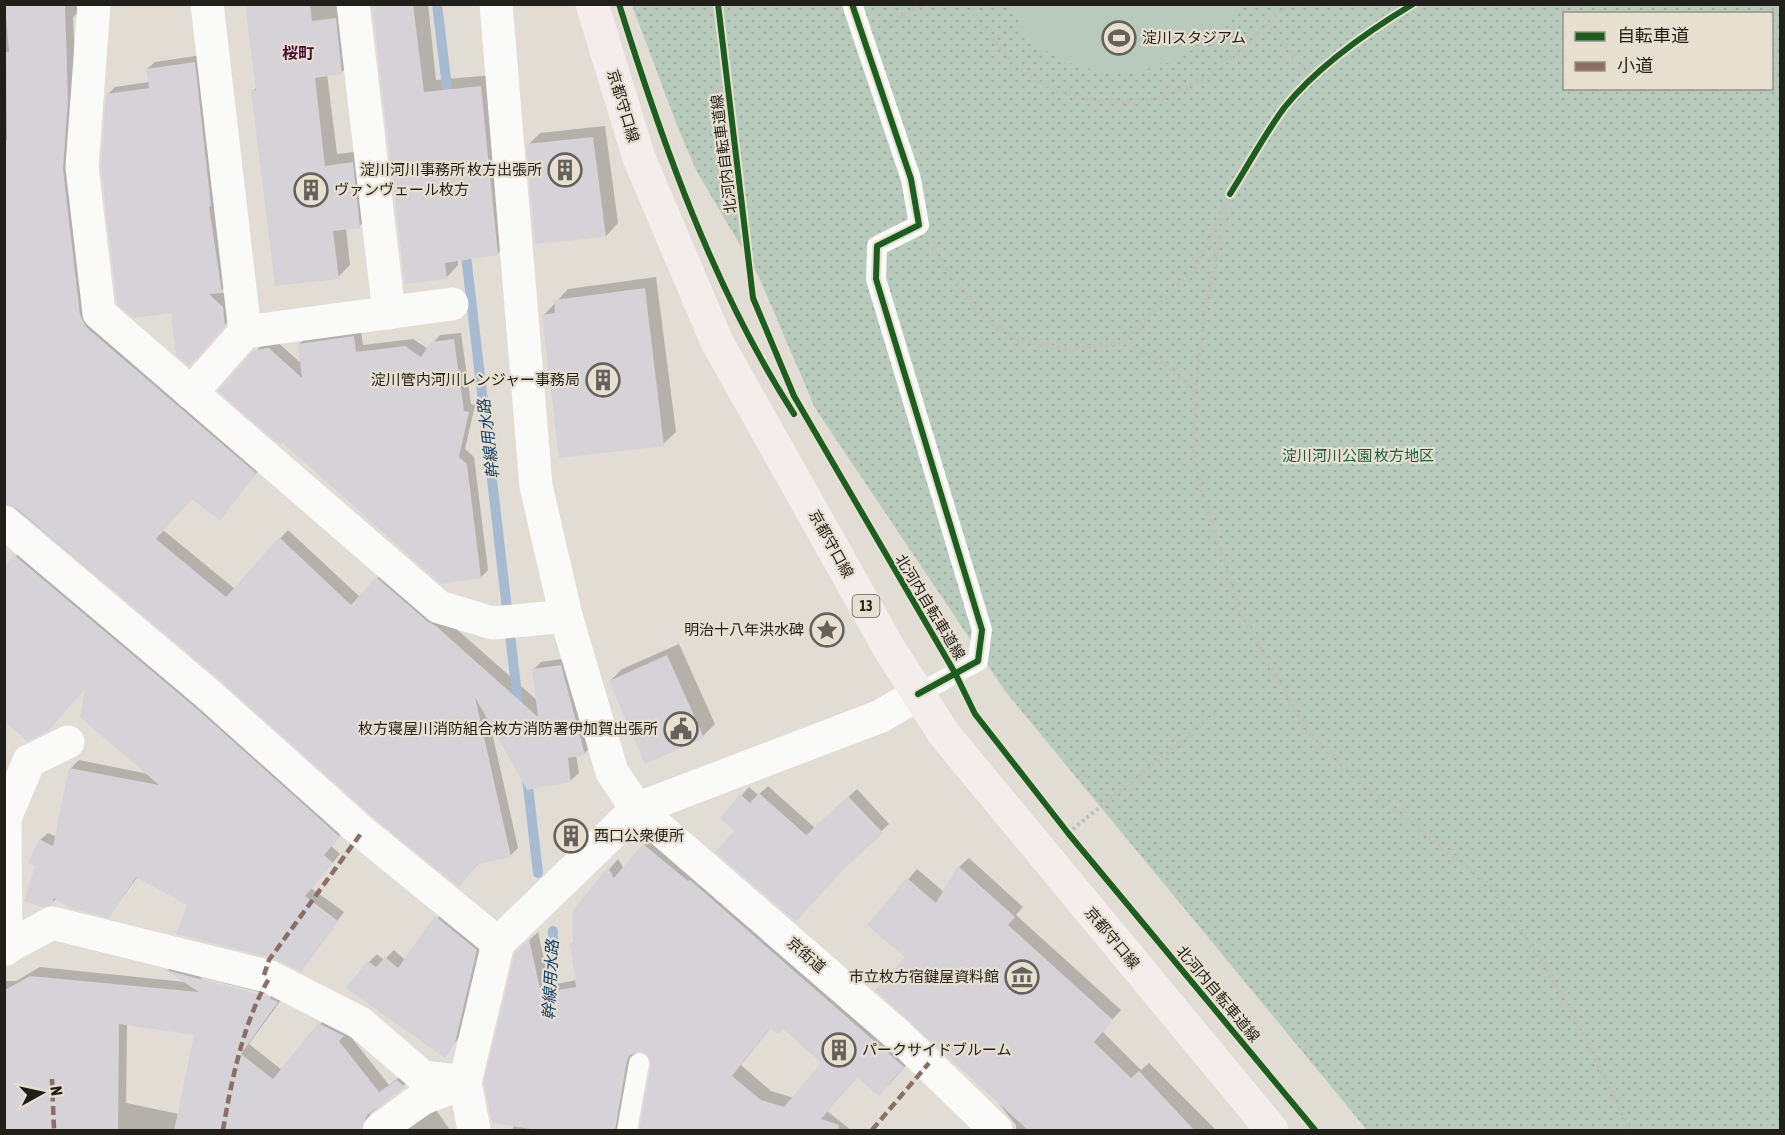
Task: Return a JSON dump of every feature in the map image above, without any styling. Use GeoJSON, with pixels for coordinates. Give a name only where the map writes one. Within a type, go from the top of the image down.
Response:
{"type":"FeatureCollection","features":[{"type":"Feature","properties":{"kind":"main road","name":"京都守口線"},"geometry":{"type":"LineString","coordinates":[[592,4],[639,158],[717,342],[918,694],[944,734],[1272,1131]]}},
{"type":"Feature","properties":{"kind":"street"},"geometry":{"type":"LineString","coordinates":[[94,4],[82,167],[99,313],[439,607],[493,623],[566,616]]}},
{"type":"Feature","properties":{"kind":"street"},"geometry":{"type":"LineString","coordinates":[[207,4],[245,332]]}},
{"type":"Feature","properties":{"kind":"street"},"geometry":{"type":"LineString","coordinates":[[353,4],[389,313]]}},
{"type":"Feature","properties":{"kind":"street","name":"京街道"},"geometry":{"type":"LineString","coordinates":[[496,4],[536,486],[566,616],[612,772],[637,809],[899,1036],[996,1131]]}},
{"type":"Feature","properties":{"kind":"street"},"geometry":{"type":"LineString","coordinates":[[191,393],[245,332],[452,304]]}},
{"type":"Feature","properties":{"kind":"street"},"geometry":{"type":"LineString","coordinates":[[4,522],[209,694],[363,832],[498,944]]}},
{"type":"Feature","properties":{"kind":"street"},"geometry":{"type":"LineString","coordinates":[[474,1131],[465,1082],[498,944],[558,884],[637,809],[881,716],[918,694]]}},
{"type":"Feature","properties":{"kind":"street"},"geometry":{"type":"LineString","coordinates":[[68,742],[30,761],[5,818],[5,949],[52,923],[270,977],[360,1023],[423,1077],[465,1082]]}},
{"type":"Feature","properties":{"kind":"street"},"geometry":{"type":"LineString","coordinates":[[379,1131],[421,1099],[465,1082]]}},
{"type":"Feature","properties":{"kind":"lane"},"geometry":{"type":"LineString","coordinates":[[852,4],[911,179],[919,225],[877,246],[876,279],[982,630],[978,662],[918,694]]}},
{"type":"Feature","properties":{"kind":"lane"},"geometry":{"type":"LineString","coordinates":[[627,1131],[639,1063]]}},
{"type":"Feature","properties":{"kind":"path"},"geometry":{"type":"LineString","coordinates":[[863,39],[922,4]]}},
{"type":"Feature","properties":{"kind":"path"},"geometry":{"type":"LineString","coordinates":[[967,4],[1003,51],[1034,79],[1083,100],[1139,103],[1189,87],[1218,67],[1288,4]]}},
{"type":"Feature","properties":{"kind":"path"},"geometry":{"type":"LineString","coordinates":[[1266,24],[1313,79]]}},
{"type":"Feature","properties":{"kind":"path"},"geometry":{"type":"LineString","coordinates":[[1306,86],[1322,72]]}},
{"type":"Feature","properties":{"kind":"path"},"geometry":{"type":"LineString","coordinates":[[1123,342],[1196,267],[1236,184]]}},
{"type":"Feature","properties":{"kind":"path"},"geometry":{"type":"LineString","coordinates":[[1230,194],[1203,317],[1195,393],[1194,463],[1237,605],[1306,730],[1367,787],[1495,890],[1569,1005],[1630,1131]]}},
{"type":"Feature","properties":{"kind":"path"},"geometry":{"type":"LineString","coordinates":[[919,225],[979,314],[1018,340],[1071,350],[1123,342],[1165,363],[1195,393]]}},
{"type":"Feature","properties":{"kind":"path"},"geometry":{"type":"LineString","coordinates":[[1068,833],[1210,718]]}},
{"type":"Feature","properties":{"kind":"path"},"geometry":{"type":"LineString","coordinates":[[1061,824],[1076,842]]}},
{"type":"Feature","properties":{"kind":"green space","name":"淀川河川公園 枚方地区"},"geometry":{"type":"Polygon","coordinates":[[[632,5],[1780,5],[1780,1130],[1367,1130],[1005,691],[815,408],[758,275],[697,172],[632,5]]]}},
{"type":"Feature","properties":{"kind":"green space","name":"淀川スタジアム"},"geometry":{"type":"Polygon","coordinates":[[[1010,5],[1243,5],[1185,55],[1156,67],[1116,72],[1096,70],[1058,58],[1026,33],[1010,5]]]}},
{"type":"Feature","properties":{"kind":"building"},"geometry":{"type":"Polygon","coordinates":[[[5,4],[65,4],[68,99],[63,169],[80,315],[86,327],[256,473],[220,521],[192,499],[156,539],[226,597],[279,537],[351,605],[376,577],[427,621],[436,626],[538,717],[532,669],[561,665],[585,755],[568,758],[571,782],[527,790],[475,697],[511,857],[478,864],[459,887],[374,818],[221,681],[16,508],[4,504],[4,140],[7,140],[6,52],[9,52],[5,4]]]}},
{"type":"Feature","properties":{"kind":"building","name":"ヴァンヴェール枚方"},"geometry":{"type":"Polygon","coordinates":[[[245,4],[310,4],[312,21],[336,18],[342,74],[315,78],[325,166],[353,162],[360,228],[333,231],[339,279],[275,286],[251,90],[256,90],[245,4]]]}},
{"type":"Feature","properties":{"kind":"building"},"geometry":{"type":"Polygon","coordinates":[[[372,4],[413,4],[424,92],[481,86],[498,255],[445,263],[447,279],[405,284],[372,4]]]}},
{"type":"Feature","properties":{"kind":"building"},"geometry":{"type":"Polygon","coordinates":[[[195,62],[211,206],[209,207],[222,293],[209,294],[223,307],[225,326],[189,366],[176,355],[171,313],[134,318],[117,304],[101,167],[106,94],[149,88],[146,69],[195,62]]]}},
{"type":"Feature","properties":{"kind":"building","name":"淀川河川事務所 枚方出張所"},"geometry":{"type":"Polygon","coordinates":[[[593,137],[606,237],[535,244],[526,144],[593,137]]]}},
{"type":"Feature","properties":{"kind":"building","name":"淀川管内河川レンジャー事務局"},"geometry":{"type":"Polygon","coordinates":[[[645,288],[664,446],[559,458],[542,315],[555,313],[554,300],[645,288]]]}},
{"type":"Feature","properties":{"kind":"building"},"geometry":{"type":"Polygon","coordinates":[[[354,336],[356,352],[405,346],[421,357],[431,342],[454,339],[464,411],[469,412],[459,457],[467,464],[481,578],[441,584],[282,442],[280,445],[218,391],[254,350],[269,348],[302,378],[298,344],[354,336]]]}},
{"type":"Feature","properties":{"kind":"building"},"geometry":{"type":"Polygon","coordinates":[[[14,555],[197,709],[340,837],[324,855],[333,863],[305,896],[338,921],[301,972],[275,959],[176,934],[187,905],[136,877],[109,918],[70,908],[54,898],[52,905],[42,907],[24,901],[35,866],[28,863],[39,839],[53,846],[69,768],[159,785],[80,717],[85,689],[48,731],[27,741],[4,721],[4,567],[14,555]]]}},
{"type":"Feature","properties":{"kind":"building"},"geometry":{"type":"Polygon","coordinates":[[[667,655],[704,738],[645,764],[609,681],[667,655]]]}},
{"type":"Feature","properties":{"kind":"building"},"geometry":{"type":"Polygon","coordinates":[[[759,793],[806,835],[848,796],[883,833],[841,872],[796,922],[715,852],[734,831],[720,818],[740,794],[750,803],[759,793]]]}},
{"type":"Feature","properties":{"kind":"building"},"geometry":{"type":"Polygon","coordinates":[[[643,844],[688,881],[690,880],[904,1067],[879,1096],[857,1077],[821,1119],[839,1125],[838,1131],[639,1131],[651,1065],[647,1054],[641,1051],[630,1055],[627,1060],[615,1131],[543,1131],[492,1123],[484,1082],[515,953],[529,939],[541,993],[576,987],[570,944],[573,944],[573,910],[608,867],[614,878],[643,844]],[[770,1028],[732,1076],[761,1100],[784,1107],[821,1063],[783,1029],[778,1034],[770,1028]]]}},
{"type":"Feature","properties":{"kind":"building"},"geometry":{"type":"Polygon","coordinates":[[[958,866],[1015,917],[1008,925],[1113,1020],[1094,1042],[1131,1078],[1139,1071],[1195,1131],[1029,1131],[875,990],[905,957],[867,925],[907,878],[936,903],[958,866]]]}},
{"type":"Feature","properties":{"kind":"building"},"geometry":{"type":"Polygon","coordinates":[[[435,916],[477,950],[455,1043],[445,1058],[346,988],[368,961],[376,967],[385,957],[398,968],[435,916]]]}},
{"type":"Feature","properties":{"kind":"building"},"geometry":{"type":"Polygon","coordinates":[[[165,970],[263,995],[278,1002],[241,1054],[273,1079],[318,1023],[344,1036],[339,1041],[379,1092],[397,1080],[405,1087],[367,1115],[361,1131],[174,1131],[194,1035],[119,1024],[118,1131],[4,1131],[5,990],[30,976],[199,992],[165,970]]]}},
{"type":"Feature","properties":{"kind":"waterway","name":"幹線用水路"},"geometry":{"type":"LineString","coordinates":[[437,4],[449,104]]}},
{"type":"Feature","properties":{"kind":"waterway","name":"幹線用水路"},"geometry":{"type":"LineString","coordinates":[[465,247],[519,712]]}},
{"type":"Feature","properties":{"kind":"waterway","name":"幹線用水路"},"geometry":{"type":"LineString","coordinates":[[527,778],[538,873]]}},
{"type":"Feature","properties":{"kind":"waterway","name":"幹線用水路"},"geometry":{"type":"LineString","coordinates":[[551,1003],[553,931]]}},
{"type":"Feature","properties":{"kind":"marked path"},"geometry":{"type":"LineString","coordinates":[[264,975],[269,960],[362,832]]}},
{"type":"Feature","properties":{"kind":"marked path"},"geometry":{"type":"LineString","coordinates":[[223,1130],[246,1031],[270,977]]}},
{"type":"Feature","properties":{"kind":"marked path"},"geometry":{"type":"LineString","coordinates":[[872,1130],[929,1063]]}},
{"type":"Feature","properties":{"kind":"marked path"},"geometry":{"type":"LineString","coordinates":[[52,1079],[54,1130]]}},
{"type":"Feature","properties":{"kind":"cycle path"},"geometry":{"type":"LineString","coordinates":[[619,4],[673,163],[715,267],[765,367],[794,414]]}},
{"type":"Feature","properties":{"kind":"cycle path","name":"北河内自転車道線"},"geometry":{"type":"LineString","coordinates":[[718,4],[753,298],[794,396],[955,673],[975,714],[1068,833],[1315,1130]]}},
{"type":"Feature","properties":{"kind":"cycle path","name":"北河内自転車道線"},"geometry":{"type":"LineString","coordinates":[[852,4],[911,179],[919,225],[877,246],[876,279],[982,630],[978,661],[918,694]]}},
{"type":"Feature","properties":{"kind":"cycle path"},"geometry":{"type":"LineString","coordinates":[[1230,194],[1277,118],[1297,93],[1344,51],[1413,4]]}},
{"type":"Feature","properties":{"kind":"place","name":"淀川スタジアム"},"geometry":{"type":"Point","coordinates":[1119,38]}},
{"type":"Feature","properties":{"kind":"place","name":"淀川河川事務所 枚方出張所"},"geometry":{"type":"Point","coordinates":[565,170]}},
{"type":"Feature","properties":{"kind":"place","name":"ヴァンヴェール枚方"},"geometry":{"type":"Point","coordinates":[311,190]}},
{"type":"Feature","properties":{"kind":"place","name":"淀川管内河川レンジャー事務局"},"geometry":{"type":"Point","coordinates":[603,380]}},
{"type":"Feature","properties":{"kind":"place","name":"明治十八年洪水碑"},"geometry":{"type":"Point","coordinates":[827,630]}},
{"type":"Feature","properties":{"kind":"place","name":"枚方寝屋川消防組合枚方消防署伊加賀出張所"},"geometry":{"type":"Point","coordinates":[681,729]}},
{"type":"Feature","properties":{"kind":"place","name":"西口公衆便所"},"geometry":{"type":"Point","coordinates":[571,836]}},
{"type":"Feature","properties":{"kind":"place","name":"市立枚方宿鍵屋資料館"},"geometry":{"type":"Point","coordinates":[1022,977]}},
{"type":"Feature","properties":{"kind":"place","name":"パークサイドブルーム"},"geometry":{"type":"Point","coordinates":[839,1050]}},
{"type":"Feature","properties":{"kind":"district","name":"桜町"},"geometry":{"type":"Point","coordinates":[298,53]}}]}
